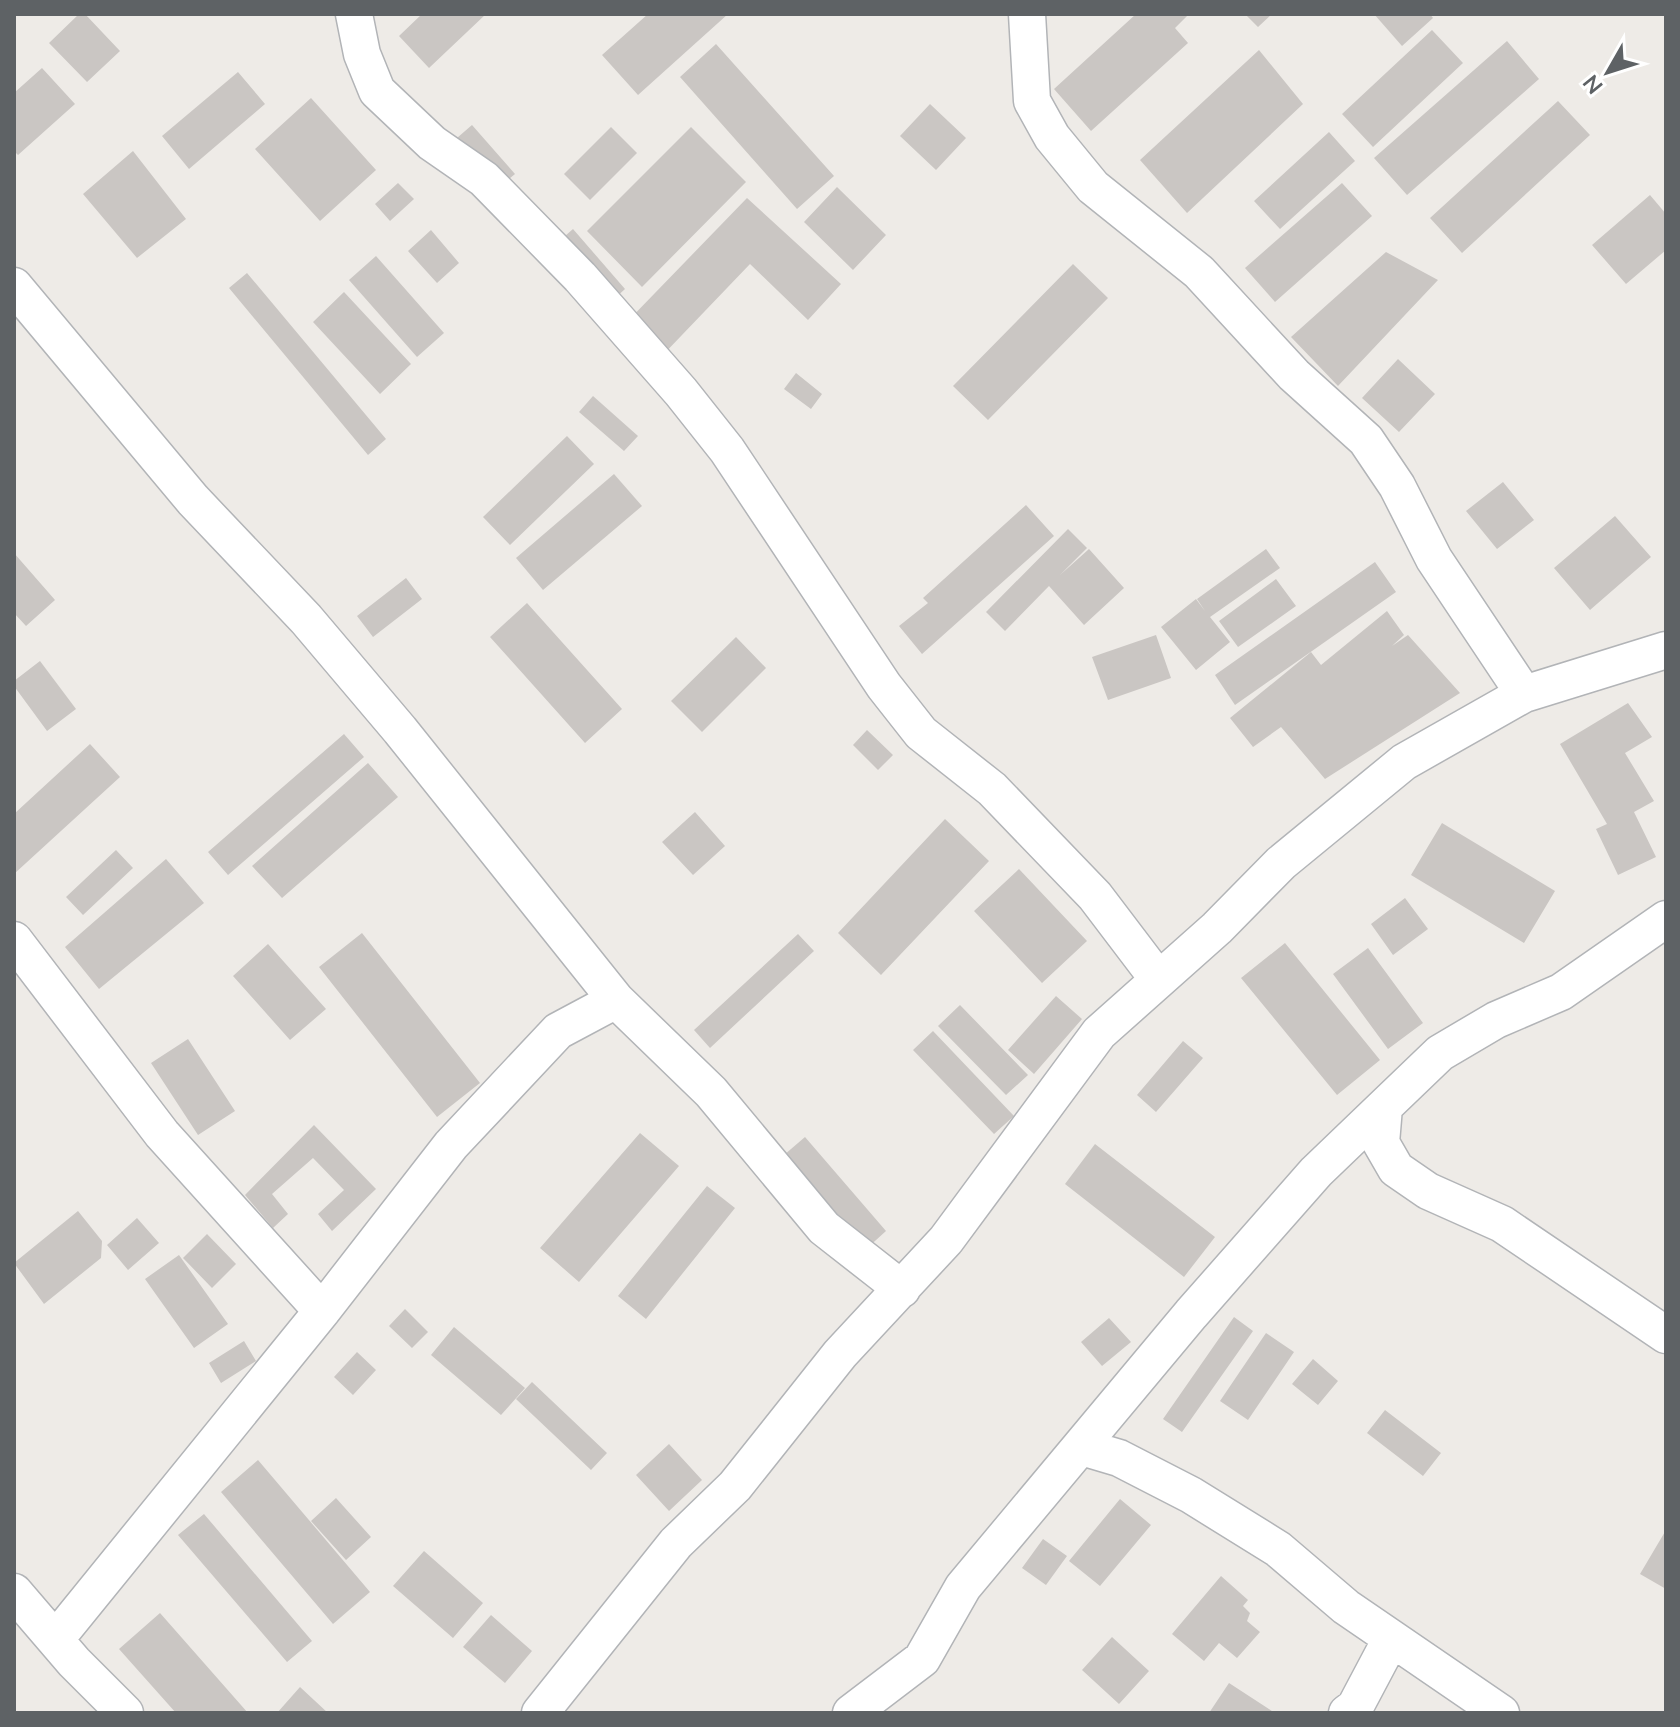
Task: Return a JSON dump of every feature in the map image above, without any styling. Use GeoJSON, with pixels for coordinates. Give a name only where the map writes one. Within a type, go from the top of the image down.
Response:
{"type":"FeatureCollection","features":[{"type":"Feature","properties":{"kind":"street"},"geometry":{"type":"LineString","coordinates":[[354,14],[362,54],[377,91],[432,143],[484,179],[580,277],[727,450],[884,686],[921,733],[992,789],[1095,896],[1158,979]]}},
{"type":"Feature","properties":{"kind":"street"},"geometry":{"type":"LineString","coordinates":[[1027,14],[1032,101],[1052,137],[1093,187],[1199,272],[1294,375],[1366,440],[1397,486],[1434,559],[1524,694]]}},
{"type":"Feature","properties":{"kind":"street"},"geometry":{"type":"LineString","coordinates":[[14,286],[193,500],[306,619],[400,730],[616,1000],[711,1092],[824,1228],[902,1289]]}},
{"type":"Feature","properties":{"kind":"street"},"geometry":{"type":"LineString","coordinates":[[540,1713],[676,1543],[735,1486],[840,1354],[946,1240],[1099,1033],[1356,798],[1404,762],[1524,694],[1666,650]]}},
{"type":"Feature","properties":{"kind":"street"},"geometry":{"type":"LineString","coordinates":[[851,1713],[922,1659],[963,1587],[1191,1314],[1316,1172],[1440,1053],[1496,1020],[1561,992],[1666,919]]}},
{"type":"Feature","properties":{"kind":"street"},"geometry":{"type":"LineString","coordinates":[[14,940],[162,1134],[322,1311]]}},
{"type":"Feature","properties":{"kind":"street"},"geometry":{"type":"LineString","coordinates":[[55,1640],[461,1134],[558,1031],[616,1000]]}},
{"type":"Feature","properties":{"kind":"street"},"geometry":{"type":"LineString","coordinates":[[1384,1107],[1381,1143],[1396,1169],[1428,1191],[1502,1224],[1666,1335]]}},
{"type":"Feature","properties":{"kind":"street"},"geometry":{"type":"LineString","coordinates":[[1082,1447],[1119,1458],[1266,1542],[1391,1639],[1501,1713]]}},
{"type":"Feature","properties":{"kind":"street"},"geometry":{"type":"LineString","coordinates":[[14,1592],[125,1713]]}},
{"type":"Feature","properties":{"kind":"street"},"geometry":{"type":"LineString","coordinates":[[1347,1713],[1355,1707],[1391,1639]]}},
{"type":"Feature","properties":{"kind":"building"},"geometry":{"type":"Polygon","coordinates":[[[79,14],[85,14],[120,51],[87,82],[49,43],[79,14]]]}},
{"type":"Feature","properties":{"kind":"building"},"geometry":{"type":"Polygon","coordinates":[[[422,14],[486,14],[429,68],[399,36],[422,14]]]}},
{"type":"Feature","properties":{"kind":"building"},"geometry":{"type":"Polygon","coordinates":[[[648,14],[728,14],[638,95],[602,55],[648,14]]]}},
{"type":"Feature","properties":{"kind":"building"},"geometry":{"type":"Polygon","coordinates":[[[1136,14],[1189,14],[1175,28],[1188,43],[1091,131],[1054,89],[1136,14]]]}},
{"type":"Feature","properties":{"kind":"building"},"geometry":{"type":"Polygon","coordinates":[[[1245,14],[1272,14],[1258,27],[1245,14]]]}},
{"type":"Feature","properties":{"kind":"building"},"geometry":{"type":"Polygon","coordinates":[[[1374,14],[1430,14],[1433,18],[1402,46],[1374,14]]]}},
{"type":"Feature","properties":{"kind":"building"},"geometry":{"type":"Polygon","coordinates":[[[1432,30],[1463,63],[1373,147],[1342,114],[1432,30]]]}},
{"type":"Feature","properties":{"kind":"building"},"geometry":{"type":"Polygon","coordinates":[[[1507,41],[1539,79],[1407,195],[1374,158],[1507,41]]]}},
{"type":"Feature","properties":{"kind":"building"},"geometry":{"type":"Polygon","coordinates":[[[716,44],[834,176],[797,209],[680,77],[716,44]]]}},
{"type":"Feature","properties":{"kind":"building"},"geometry":{"type":"Polygon","coordinates":[[[1259,50],[1303,104],[1187,213],[1140,160],[1259,50]]]}},
{"type":"Feature","properties":{"kind":"building"},"geometry":{"type":"Polygon","coordinates":[[[42,68],[75,104],[18,155],[14,151],[14,93],[42,68]]]}},
{"type":"Feature","properties":{"kind":"building"},"geometry":{"type":"Polygon","coordinates":[[[238,72],[265,104],[189,169],[162,136],[238,72]]]}},
{"type":"Feature","properties":{"kind":"building"},"geometry":{"type":"Polygon","coordinates":[[[311,98],[376,170],[320,221],[255,149],[311,98]]]}},
{"type":"Feature","properties":{"kind":"building"},"geometry":{"type":"Polygon","coordinates":[[[1558,101],[1590,135],[1462,253],[1430,218],[1558,101]]]}},
{"type":"Feature","properties":{"kind":"building"},"geometry":{"type":"Polygon","coordinates":[[[930,104],[966,138],[936,170],[900,136],[930,104]]]}},
{"type":"Feature","properties":{"kind":"building"},"geometry":{"type":"Polygon","coordinates":[[[472,125],[515,174],[492,193],[450,144],[472,125]]]}},
{"type":"Feature","properties":{"kind":"building"},"geometry":{"type":"Polygon","coordinates":[[[611,127],[637,153],[590,200],[564,174],[611,127]]]}},
{"type":"Feature","properties":{"kind":"building"},"geometry":{"type":"Polygon","coordinates":[[[691,127],[746,182],[642,287],[587,231],[691,127]]]}},
{"type":"Feature","properties":{"kind":"building"},"geometry":{"type":"Polygon","coordinates":[[[1329,132],[1355,161],[1280,229],[1254,201],[1329,132]]]}},
{"type":"Feature","properties":{"kind":"building"},"geometry":{"type":"Polygon","coordinates":[[[133,151],[186,219],[137,258],[83,194],[133,151]]]}},
{"type":"Feature","properties":{"kind":"building"},"geometry":{"type":"Polygon","coordinates":[[[398,183],[414,199],[390,221],[375,204],[398,183]]]}},
{"type":"Feature","properties":{"kind":"building"},"geometry":{"type":"Polygon","coordinates":[[[1342,183],[1372,216],[1275,302],[1245,268],[1342,183]]]}},
{"type":"Feature","properties":{"kind":"building"},"geometry":{"type":"Polygon","coordinates":[[[837,187],[886,235],[853,270],[804,222],[837,187]]]}},
{"type":"Feature","properties":{"kind":"building"},"geometry":{"type":"Polygon","coordinates":[[[1650,195],[1666,214],[1666,250],[1626,284],[1592,245],[1650,195]]]}},
{"type":"Feature","properties":{"kind":"building"},"geometry":{"type":"Polygon","coordinates":[[[747,198],[841,284],[808,320],[750,264],[659,359],[624,325],[747,198]]]}},
{"type":"Feature","properties":{"kind":"building"},"geometry":{"type":"Polygon","coordinates":[[[573,229],[625,289],[601,311],[548,251],[573,229]]]}},
{"type":"Feature","properties":{"kind":"building"},"geometry":{"type":"Polygon","coordinates":[[[431,230],[459,263],[437,283],[408,251],[431,230]]]}},
{"type":"Feature","properties":{"kind":"building"},"geometry":{"type":"Polygon","coordinates":[[[1386,252],[1438,280],[1338,386],[1291,337],[1386,252]]]}},
{"type":"Feature","properties":{"kind":"building"},"geometry":{"type":"Polygon","coordinates":[[[376,256],[444,333],[417,357],[349,280],[376,256]]]}},
{"type":"Feature","properties":{"kind":"building"},"geometry":{"type":"Polygon","coordinates":[[[1073,264],[1108,298],[988,420],[953,386],[1073,264]]]}},
{"type":"Feature","properties":{"kind":"building"},"geometry":{"type":"Polygon","coordinates":[[[247,273],[386,439],[368,455],[229,288],[247,273]]]}},
{"type":"Feature","properties":{"kind":"building"},"geometry":{"type":"Polygon","coordinates":[[[344,292],[411,364],[380,394],[313,322],[344,292]]]}},
{"type":"Feature","properties":{"kind":"building"},"geometry":{"type":"Polygon","coordinates":[[[1398,359],[1435,394],[1399,432],[1362,398],[1398,359]]]}},
{"type":"Feature","properties":{"kind":"building"},"geometry":{"type":"Polygon","coordinates":[[[796,373],[822,394],[811,409],[784,389],[796,373]]]}},
{"type":"Feature","properties":{"kind":"building"},"geometry":{"type":"Polygon","coordinates":[[[593,396],[638,436],[624,451],[579,412],[593,396]]]}},
{"type":"Feature","properties":{"kind":"building"},"geometry":{"type":"Polygon","coordinates":[[[567,436],[594,464],[510,545],[483,517],[567,436]]]}},
{"type":"Feature","properties":{"kind":"building"},"geometry":{"type":"Polygon","coordinates":[[[614,474],[642,506],[543,590],[516,558],[614,474]]]}},
{"type":"Feature","properties":{"kind":"building"},"geometry":{"type":"Polygon","coordinates":[[[1503,482],[1534,520],[1497,549],[1466,511],[1503,482]]]}},
{"type":"Feature","properties":{"kind":"building"},"geometry":{"type":"Polygon","coordinates":[[[1026,505],[1054,536],[922,654],[899,626],[928,603],[923,598],[1026,505]]]}},
{"type":"Feature","properties":{"kind":"building"},"geometry":{"type":"Polygon","coordinates":[[[1615,516],[1651,557],[1590,610],[1554,568],[1615,516]]]}},
{"type":"Feature","properties":{"kind":"building"},"geometry":{"type":"Polygon","coordinates":[[[1068,529],[1087,548],[1060,575],[1089,549],[1124,588],[1084,625],[1049,586],[1005,631],[986,612],[1068,529]]]}},
{"type":"Feature","properties":{"kind":"building"},"geometry":{"type":"Polygon","coordinates":[[[1266,549],[1280,568],[1210,617],[1230,642],[1196,670],[1161,627],[1196,599],[1205,611],[1197,599],[1266,549]]]}},
{"type":"Feature","properties":{"kind":"building"},"geometry":{"type":"Polygon","coordinates":[[[14,553],[55,600],[26,626],[14,613],[14,553]]]}},
{"type":"Feature","properties":{"kind":"building"},"geometry":{"type":"Polygon","coordinates":[[[1375,562],[1396,592],[1235,705],[1215,675],[1375,562]]]}},
{"type":"Feature","properties":{"kind":"building"},"geometry":{"type":"Polygon","coordinates":[[[406,578],[422,599],[373,637],[357,616],[406,578]]]}},
{"type":"Feature","properties":{"kind":"building"},"geometry":{"type":"Polygon","coordinates":[[[1276,579],[1296,606],[1238,647],[1219,621],[1276,579]]]}},
{"type":"Feature","properties":{"kind":"building"},"geometry":{"type":"Polygon","coordinates":[[[527,603],[622,709],[585,743],[490,637],[527,603]]]}},
{"type":"Feature","properties":{"kind":"building"},"geometry":{"type":"Polygon","coordinates":[[[1387,611],[1404,635],[1392,646],[1408,635],[1460,693],[1325,779],[1281,727],[1253,747],[1230,718],[1311,652],[1321,665],[1387,611]]]}},
{"type":"Feature","properties":{"kind":"building"},"geometry":{"type":"Polygon","coordinates":[[[1156,635],[1171,678],[1108,700],[1092,657],[1156,635]]]}},
{"type":"Feature","properties":{"kind":"building"},"geometry":{"type":"Polygon","coordinates":[[[736,637],[766,668],[702,732],[671,701],[736,637]]]}},
{"type":"Feature","properties":{"kind":"building"},"geometry":{"type":"Polygon","coordinates":[[[40,661],[76,709],[47,731],[14,686],[14,681],[40,661]]]}},
{"type":"Feature","properties":{"kind":"building"},"geometry":{"type":"Polygon","coordinates":[[[1628,703],[1652,737],[1625,753],[1654,801],[1634,812],[1656,857],[1618,875],[1596,829],[1607,824],[1560,744],[1628,703]]]}},
{"type":"Feature","properties":{"kind":"building"},"geometry":{"type":"Polygon","coordinates":[[[867,730],[893,755],[878,770],[853,745],[867,730]]]}},
{"type":"Feature","properties":{"kind":"building"},"geometry":{"type":"Polygon","coordinates":[[[344,734],[364,757],[228,875],[208,852],[344,734]]]}},
{"type":"Feature","properties":{"kind":"building"},"geometry":{"type":"Polygon","coordinates":[[[90,744],[120,777],[14,874],[14,814],[90,744]]]}},
{"type":"Feature","properties":{"kind":"building"},"geometry":{"type":"Polygon","coordinates":[[[368,763],[398,797],[282,898],[252,866],[368,763]]]}},
{"type":"Feature","properties":{"kind":"building"},"geometry":{"type":"Polygon","coordinates":[[[695,812],[725,846],[693,875],[662,842],[695,812]]]}},
{"type":"Feature","properties":{"kind":"building"},"geometry":{"type":"Polygon","coordinates":[[[945,819],[989,861],[881,975],[838,933],[945,819]]]}},
{"type":"Feature","properties":{"kind":"building"},"geometry":{"type":"Polygon","coordinates":[[[1442,823],[1555,891],[1524,943],[1411,875],[1442,823]]]}},
{"type":"Feature","properties":{"kind":"building"},"geometry":{"type":"Polygon","coordinates":[[[116,850],[133,868],[83,915],[66,897],[116,850]]]}},
{"type":"Feature","properties":{"kind":"building"},"geometry":{"type":"Polygon","coordinates":[[[166,859],[204,903],[99,989],[65,947],[166,859]]]}},
{"type":"Feature","properties":{"kind":"building"},"geometry":{"type":"Polygon","coordinates":[[[1019,869],[1087,941],[1042,983],[974,911],[1019,869]]]}},
{"type":"Feature","properties":{"kind":"building"},"geometry":{"type":"Polygon","coordinates":[[[1405,898],[1428,929],[1393,955],[1371,924],[1405,898]]]}},
{"type":"Feature","properties":{"kind":"building"},"geometry":{"type":"Polygon","coordinates":[[[362,933],[480,1083],[437,1117],[319,967],[362,933]]]}},
{"type":"Feature","properties":{"kind":"building"},"geometry":{"type":"Polygon","coordinates":[[[798,934],[814,951],[710,1048],[694,1030],[798,934]]]}},
{"type":"Feature","properties":{"kind":"building"},"geometry":{"type":"Polygon","coordinates":[[[1285,943],[1380,1060],[1337,1095],[1241,978],[1285,943]]]}},
{"type":"Feature","properties":{"kind":"building"},"geometry":{"type":"Polygon","coordinates":[[[268,944],[326,1009],[290,1040],[233,976],[268,944]]]}},
{"type":"Feature","properties":{"kind":"building"},"geometry":{"type":"Polygon","coordinates":[[[1368,948],[1423,1023],[1388,1049],[1333,974],[1368,948]]]}},
{"type":"Feature","properties":{"kind":"building"},"geometry":{"type":"Polygon","coordinates":[[[1056,996],[1082,1019],[1034,1074],[1008,1050],[1056,996]]]}},
{"type":"Feature","properties":{"kind":"building"},"geometry":{"type":"Polygon","coordinates":[[[960,1005],[1028,1075],[1006,1095],[938,1026],[960,1005]]]}},
{"type":"Feature","properties":{"kind":"building"},"geometry":{"type":"Polygon","coordinates":[[[933,1031],[1014,1116],[994,1134],[913,1050],[933,1031]]]}},
{"type":"Feature","properties":{"kind":"building"},"geometry":{"type":"Polygon","coordinates":[[[188,1039],[235,1111],[198,1135],[151,1063],[188,1039]]]}},
{"type":"Feature","properties":{"kind":"building"},"geometry":{"type":"Polygon","coordinates":[[[1183,1041],[1203,1058],[1156,1112],[1137,1095],[1183,1041]]]}},
{"type":"Feature","properties":{"kind":"building"},"geometry":{"type":"Polygon","coordinates":[[[314,1125],[376,1189],[332,1231],[318,1214],[344,1190],[313,1158],[272,1194],[288,1214],[273,1228],[245,1195],[314,1125]]]}},
{"type":"Feature","properties":{"kind":"building"},"geometry":{"type":"Polygon","coordinates":[[[640,1133],[679,1166],[579,1282],[540,1248],[640,1133]]]}},
{"type":"Feature","properties":{"kind":"building"},"geometry":{"type":"Polygon","coordinates":[[[805,1137],[886,1231],[865,1250],[784,1155],[805,1137]]]}},
{"type":"Feature","properties":{"kind":"building"},"geometry":{"type":"Polygon","coordinates":[[[1095,1144],[1215,1237],[1184,1277],[1065,1184],[1095,1144]]]}},
{"type":"Feature","properties":{"kind":"building"},"geometry":{"type":"Polygon","coordinates":[[[707,1186],[735,1208],[646,1319],[618,1296],[707,1186]]]}},
{"type":"Feature","properties":{"kind":"building"},"geometry":{"type":"Polygon","coordinates":[[[78,1211],[102,1241],[101,1258],[44,1304],[14,1263],[78,1211]]]}},
{"type":"Feature","properties":{"kind":"building"},"geometry":{"type":"Polygon","coordinates":[[[137,1218],[159,1243],[128,1270],[107,1245],[137,1218]]]}},
{"type":"Feature","properties":{"kind":"building"},"geometry":{"type":"Polygon","coordinates":[[[207,1234],[236,1264],[212,1288],[183,1258],[207,1234]]]}},
{"type":"Feature","properties":{"kind":"building"},"geometry":{"type":"Polygon","coordinates":[[[179,1255],[228,1324],[194,1348],[145,1279],[179,1255]]]}},
{"type":"Feature","properties":{"kind":"building"},"geometry":{"type":"Polygon","coordinates":[[[405,1309],[428,1332],[412,1348],[389,1326],[405,1309]]]}},
{"type":"Feature","properties":{"kind":"building"},"geometry":{"type":"Polygon","coordinates":[[[1234,1317],[1253,1331],[1182,1432],[1163,1419],[1234,1317]]]}},
{"type":"Feature","properties":{"kind":"building"},"geometry":{"type":"Polygon","coordinates":[[[1109,1318],[1131,1342],[1102,1366],[1081,1342],[1109,1318]]]}},
{"type":"Feature","properties":{"kind":"building"},"geometry":{"type":"Polygon","coordinates":[[[454,1327],[525,1388],[501,1415],[431,1355],[454,1327]]]}},
{"type":"Feature","properties":{"kind":"building"},"geometry":{"type":"Polygon","coordinates":[[[1266,1333],[1294,1352],[1248,1420],[1220,1401],[1266,1333]]]}},
{"type":"Feature","properties":{"kind":"building"},"geometry":{"type":"Polygon","coordinates":[[[244,1341],[256,1361],[221,1383],[209,1363],[244,1341]]]}},
{"type":"Feature","properties":{"kind":"building"},"geometry":{"type":"Polygon","coordinates":[[[357,1352],[376,1370],[353,1395],[334,1377],[357,1352]]]}},
{"type":"Feature","properties":{"kind":"building"},"geometry":{"type":"Polygon","coordinates":[[[1313,1359],[1338,1381],[1318,1405],[1292,1384],[1313,1359]]]}},
{"type":"Feature","properties":{"kind":"building"},"geometry":{"type":"Polygon","coordinates":[[[532,1382],[607,1453],[591,1470],[516,1399],[532,1382]]]}},
{"type":"Feature","properties":{"kind":"building"},"geometry":{"type":"Polygon","coordinates":[[[1385,1410],[1441,1453],[1423,1476],[1367,1433],[1385,1410]]]}},
{"type":"Feature","properties":{"kind":"building"},"geometry":{"type":"Polygon","coordinates":[[[669,1444],[702,1480],[669,1511],[636,1475],[669,1444]]]}},
{"type":"Feature","properties":{"kind":"building"},"geometry":{"type":"Polygon","coordinates":[[[258,1460],[370,1592],[333,1624],[221,1492],[258,1460]]]}},
{"type":"Feature","properties":{"kind":"building"},"geometry":{"type":"Polygon","coordinates":[[[336,1498],[371,1537],[346,1560],[311,1521],[336,1498]]]}},
{"type":"Feature","properties":{"kind":"building"},"geometry":{"type":"Polygon","coordinates":[[[1120,1499],[1151,1525],[1100,1586],[1069,1561],[1120,1499]]]}},
{"type":"Feature","properties":{"kind":"building"},"geometry":{"type":"Polygon","coordinates":[[[204,1514],[312,1641],[287,1662],[178,1535],[204,1514]]]}},
{"type":"Feature","properties":{"kind":"building"},"geometry":{"type":"Polygon","coordinates":[[[1666,1530],[1666,1589],[1640,1574],[1666,1530]]]}},
{"type":"Feature","properties":{"kind":"building"},"geometry":{"type":"Polygon","coordinates":[[[1043,1539],[1067,1556],[1046,1585],[1022,1568],[1043,1539]]]}},
{"type":"Feature","properties":{"kind":"building"},"geometry":{"type":"Polygon","coordinates":[[[424,1551],[483,1603],[453,1638],[393,1586],[424,1551]]]}},
{"type":"Feature","properties":{"kind":"building"},"geometry":{"type":"Polygon","coordinates":[[[1221,1576],[1248,1600],[1243,1606],[1250,1613],[1247,1621],[1260,1632],[1237,1658],[1219,1643],[1204,1661],[1172,1634],[1221,1576]]]}},
{"type":"Feature","properties":{"kind":"building"},"geometry":{"type":"Polygon","coordinates":[[[160,1613],[248,1713],[176,1713],[119,1649],[160,1613]]]}},
{"type":"Feature","properties":{"kind":"building"},"geometry":{"type":"Polygon","coordinates":[[[491,1615],[532,1651],[505,1683],[463,1647],[491,1615]]]}},
{"type":"Feature","properties":{"kind":"building"},"geometry":{"type":"Polygon","coordinates":[[[1112,1637],[1149,1671],[1119,1704],[1082,1670],[1112,1637]]]}},
{"type":"Feature","properties":{"kind":"building"},"geometry":{"type":"Polygon","coordinates":[[[1229,1683],[1275,1713],[1209,1713],[1229,1683]]]}},
{"type":"Feature","properties":{"kind":"building"},"geometry":{"type":"Polygon","coordinates":[[[300,1687],[328,1713],[277,1713],[300,1687]]]}}]}
